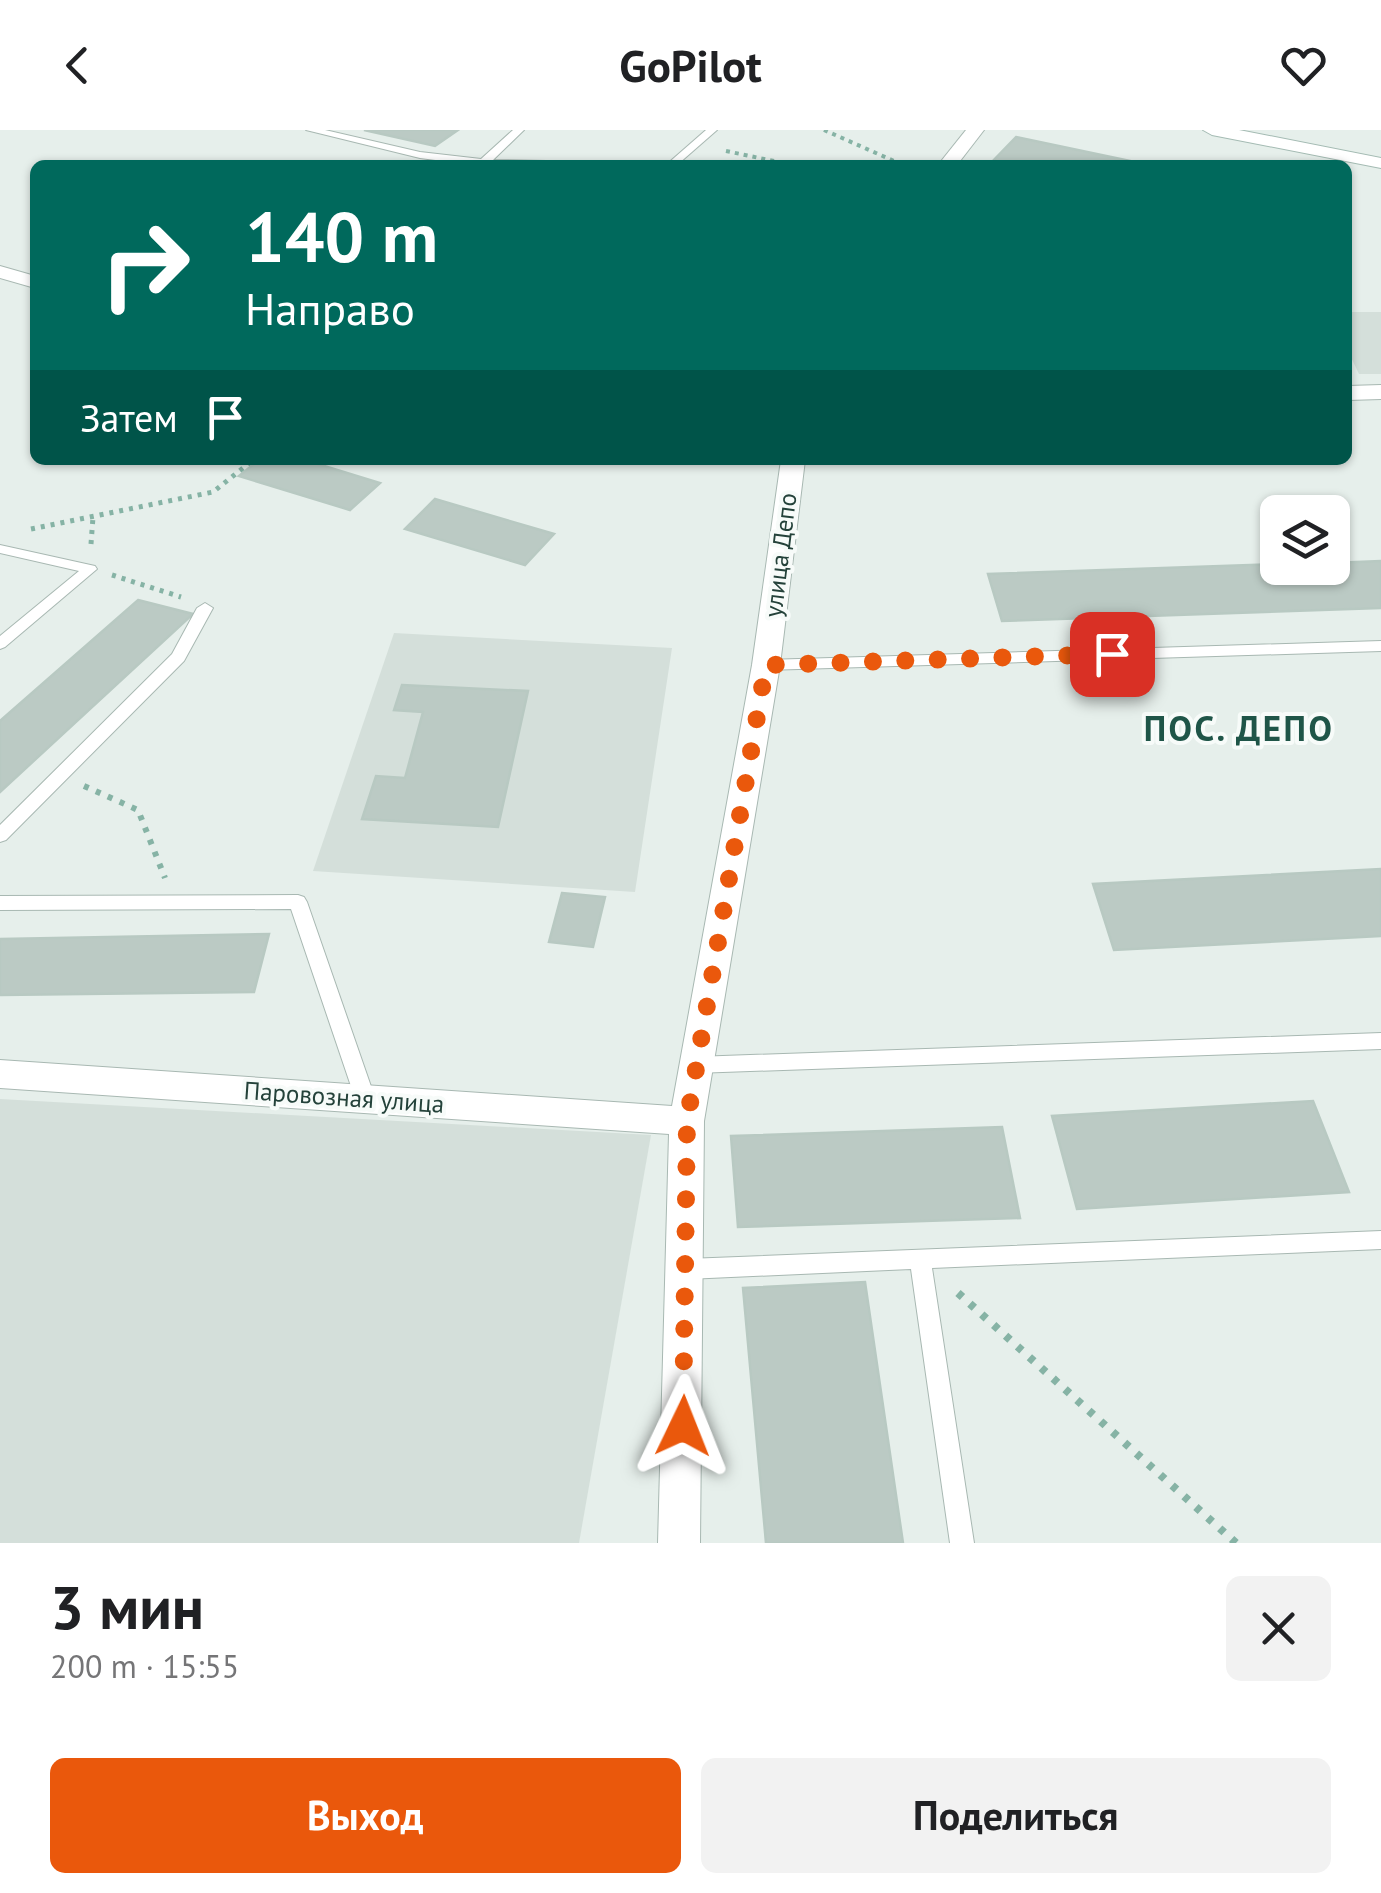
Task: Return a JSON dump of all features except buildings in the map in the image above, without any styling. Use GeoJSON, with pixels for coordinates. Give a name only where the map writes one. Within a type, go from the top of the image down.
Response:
{"type":"FeatureCollection","features":[{"type":"Feature","properties":{"kind":"street"},"geometry":{"type":"LineString","coordinates":[[951,160],[975,130]]}},
{"type":"Feature","properties":{"kind":"street"},"geometry":{"type":"LineString","coordinates":[[1212,130],[1381,163]]}},
{"type":"Feature","properties":{"kind":"street"},"geometry":{"type":"LineString","coordinates":[[0,272],[30,281]]}},
{"type":"Feature","properties":{"kind":"street"},"geometry":{"type":"LineString","coordinates":[[1352,393],[1381,392]]}},
{"type":"Feature","properties":{"kind":"street","name":"улица Депо"},"geometry":{"type":"LineString","coordinates":[[680,1543],[687,1121],[766,665],[792,465]]}},
{"type":"Feature","properties":{"kind":"street","name":"Паровозная улица"},"geometry":{"type":"LineString","coordinates":[[0,1074],[687,1121]]}},
{"type":"Feature","properties":{"kind":"lane"},"geometry":{"type":"LineString","coordinates":[[311,130],[459,160]]}},
{"type":"Feature","properties":{"kind":"lane"},"geometry":{"type":"LineString","coordinates":[[486,160],[519,130]]}},
{"type":"Feature","properties":{"kind":"lane"},"geometry":{"type":"LineString","coordinates":[[676,160],[712,130]]}},
{"type":"Feature","properties":{"kind":"lane"},"geometry":{"type":"LineString","coordinates":[[0,549],[90,569]]}},
{"type":"Feature","properties":{"kind":"lane"},"geometry":{"type":"LineString","coordinates":[[0,644],[90,569]]}},
{"type":"Feature","properties":{"kind":"lane"},"geometry":{"type":"LineString","coordinates":[[0,836],[178,658],[205,608]]}},
{"type":"Feature","properties":{"kind":"lane"},"geometry":{"type":"LineString","coordinates":[[766,665],[1381,646]]}},
{"type":"Feature","properties":{"kind":"lane"},"geometry":{"type":"LineString","coordinates":[[0,903],[298,902],[366,1098]]}},
{"type":"Feature","properties":{"kind":"lane"},"geometry":{"type":"LineString","coordinates":[[696,1064],[1381,1041]]}},
{"type":"Feature","properties":{"kind":"lane"},"geometry":{"type":"LineString","coordinates":[[687,1268],[1381,1240]]}},
{"type":"Feature","properties":{"kind":"lane"},"geometry":{"type":"LineString","coordinates":[[920,1259],[962,1543]]}},
{"type":"Feature","properties":{"kind":"path"},"geometry":{"type":"LineString","coordinates":[[824,130],[891,160]]}},
{"type":"Feature","properties":{"kind":"path"},"geometry":{"type":"LineString","coordinates":[[695,144],[770,160]]}},
{"type":"Feature","properties":{"kind":"path"},"geometry":{"type":"LineString","coordinates":[[18,531],[214,492],[246,465]]}},
{"type":"Feature","properties":{"kind":"path"},"geometry":{"type":"LineString","coordinates":[[93,516],[90,569],[155,586],[205,608]]}},
{"type":"Feature","properties":{"kind":"path"},"geometry":{"type":"LineString","coordinates":[[58,775],[138,810],[174,903]]}},
{"type":"Feature","properties":{"kind":"path"},"geometry":{"type":"LineString","coordinates":[[920,1259],[1236,1543]]}},
{"type":"Feature","properties":{"kind":"shaded area"},"geometry":{"type":"Polygon","coordinates":[[[1352,312],[1381,312],[1381,374],[1359,374],[1352,359],[1352,312]]]}},
{"type":"Feature","properties":{"kind":"shaded area"},"geometry":{"type":"Polygon","coordinates":[[[394,633],[672,648],[635,892],[313,871],[394,633]]]}},
{"type":"Feature","properties":{"kind":"shaded area"},"geometry":{"type":"Polygon","coordinates":[[[0,1099],[651,1135],[579,1543],[0,1543],[0,1099]]]}},
{"type":"Feature","properties":{"kind":"district","name":"ПОС. ДЕПО"},"geometry":{"type":"Point","coordinates":[1239,728]}},
{"type":"Feature","properties":{"kind":"route"},"geometry":{"type":"LineString","coordinates":[[683,1426],[687,1121],[766,665],[1112,654]]}}]}
